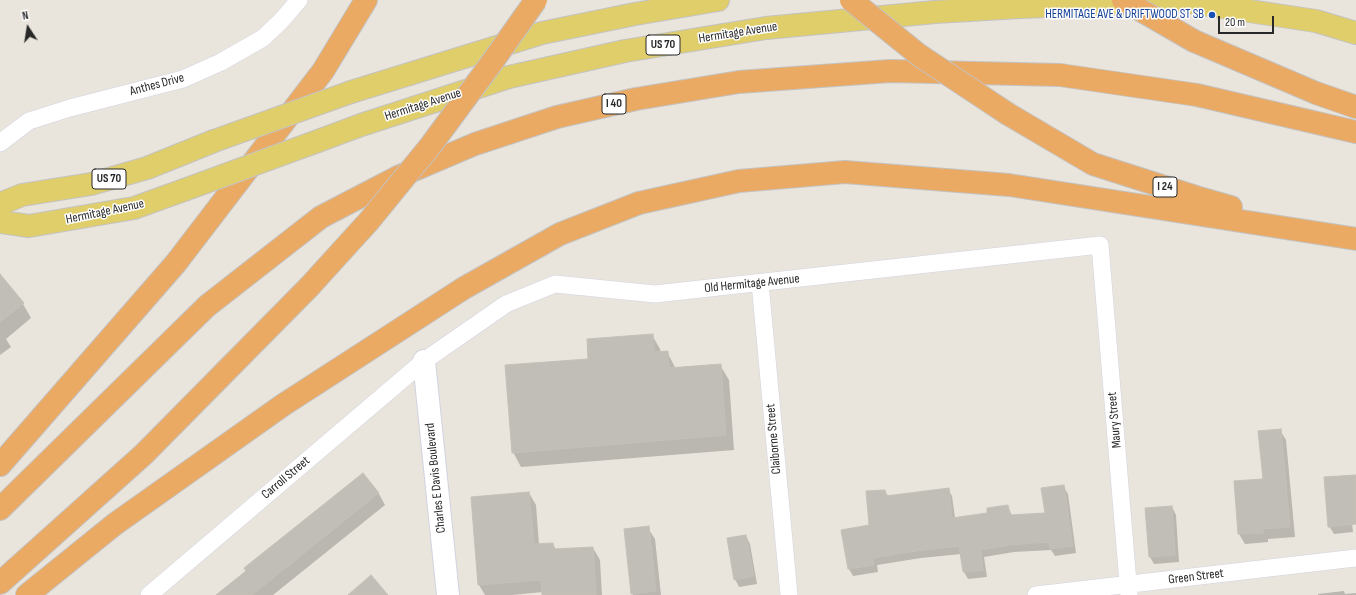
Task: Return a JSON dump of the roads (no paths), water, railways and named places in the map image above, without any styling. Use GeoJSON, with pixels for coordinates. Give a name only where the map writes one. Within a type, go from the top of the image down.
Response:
{"type":"FeatureCollection","features":[{"type":"Feature","properties":{"kind":"highway"},"geometry":{"type":"LineString","coordinates":[[0,466],[176,263],[323,71],[366,0]]}},
{"type":"Feature","properties":{"kind":"highway"},"geometry":{"type":"LineString","coordinates":[[0,583],[144,454],[309,287],[369,221],[431,146],[494,61],[536,0]]}},
{"type":"Feature","properties":{"kind":"highway","name":"I 24"},"geometry":{"type":"LineString","coordinates":[[851,0],[920,55],[1008,114],[1093,164],[1196,197],[1333,235],[1356,239]]}},
{"type":"Feature","properties":{"kind":"highway"},"geometry":{"type":"LineString","coordinates":[[1123,0],[1194,41],[1316,93],[1356,108]]}},
{"type":"Feature","properties":{"kind":"highway","name":"I 40"},"geometry":{"type":"LineString","coordinates":[[0,509],[207,306],[321,217],[400,176],[475,144],[557,117],[636,99],[739,82],[890,71],[1060,74],[1197,95],[1356,132]]}},
{"type":"Feature","properties":{"kind":"highway"},"geometry":{"type":"LineString","coordinates":[[27,595],[115,524],[277,410],[464,288],[560,234],[639,203],[739,181],[845,172],[1009,185],[1333,235]]}},
{"type":"Feature","properties":{"kind":"main road","name":"US 70"},"geometry":{"type":"LineString","coordinates":[[0,204],[22,195],[91,184],[147,168],[214,141],[352,92],[542,33],[635,14],[718,0]]}},
{"type":"Feature","properties":{"kind":"main road","name":"Hermitage Avenue"},"geometry":{"type":"LineString","coordinates":[[0,222],[29,226],[134,208],[360,125],[509,77],[625,51],[766,28],[934,12],[1182,1],[1316,21],[1356,33]]}},
{"type":"Feature","properties":{"kind":"street","name":"Anthes Drive"},"geometry":{"type":"LineString","coordinates":[[0,143],[29,120],[183,79],[222,62],[263,38],[281,21],[299,0]]}},
{"type":"Feature","properties":{"kind":"street","name":"Old Hermitage Avenue"},"geometry":{"type":"LineString","coordinates":[[424,361],[506,304],[555,284],[655,294],[1100,245]]}},
{"type":"Feature","properties":{"kind":"street","name":"Maury Street"},"geometry":{"type":"LineString","coordinates":[[1100,245],[1129,590]]}},
{"type":"Feature","properties":{"kind":"street","name":"Claiborne Street"},"geometry":{"type":"LineString","coordinates":[[760,283],[789,595]]}},
{"type":"Feature","properties":{"kind":"street","name":"Carroll Street"},"geometry":{"type":"LineString","coordinates":[[149,595],[424,361]]}},
{"type":"Feature","properties":{"kind":"street","name":"Charles E Davis Boulevard"},"geometry":{"type":"LineString","coordinates":[[424,361],[448,595]]}},
{"type":"Feature","properties":{"kind":"street","name":"Green Street"},"geometry":{"type":"LineString","coordinates":[[1036,595],[1129,590],[1356,558]]}},
{"type":"Feature","properties":{"kind":"place","name":"HERMITAGE AVE & DRIFTWOOD ST SB"},"geometry":{"type":"Point","coordinates":[1212,15]}}]}
